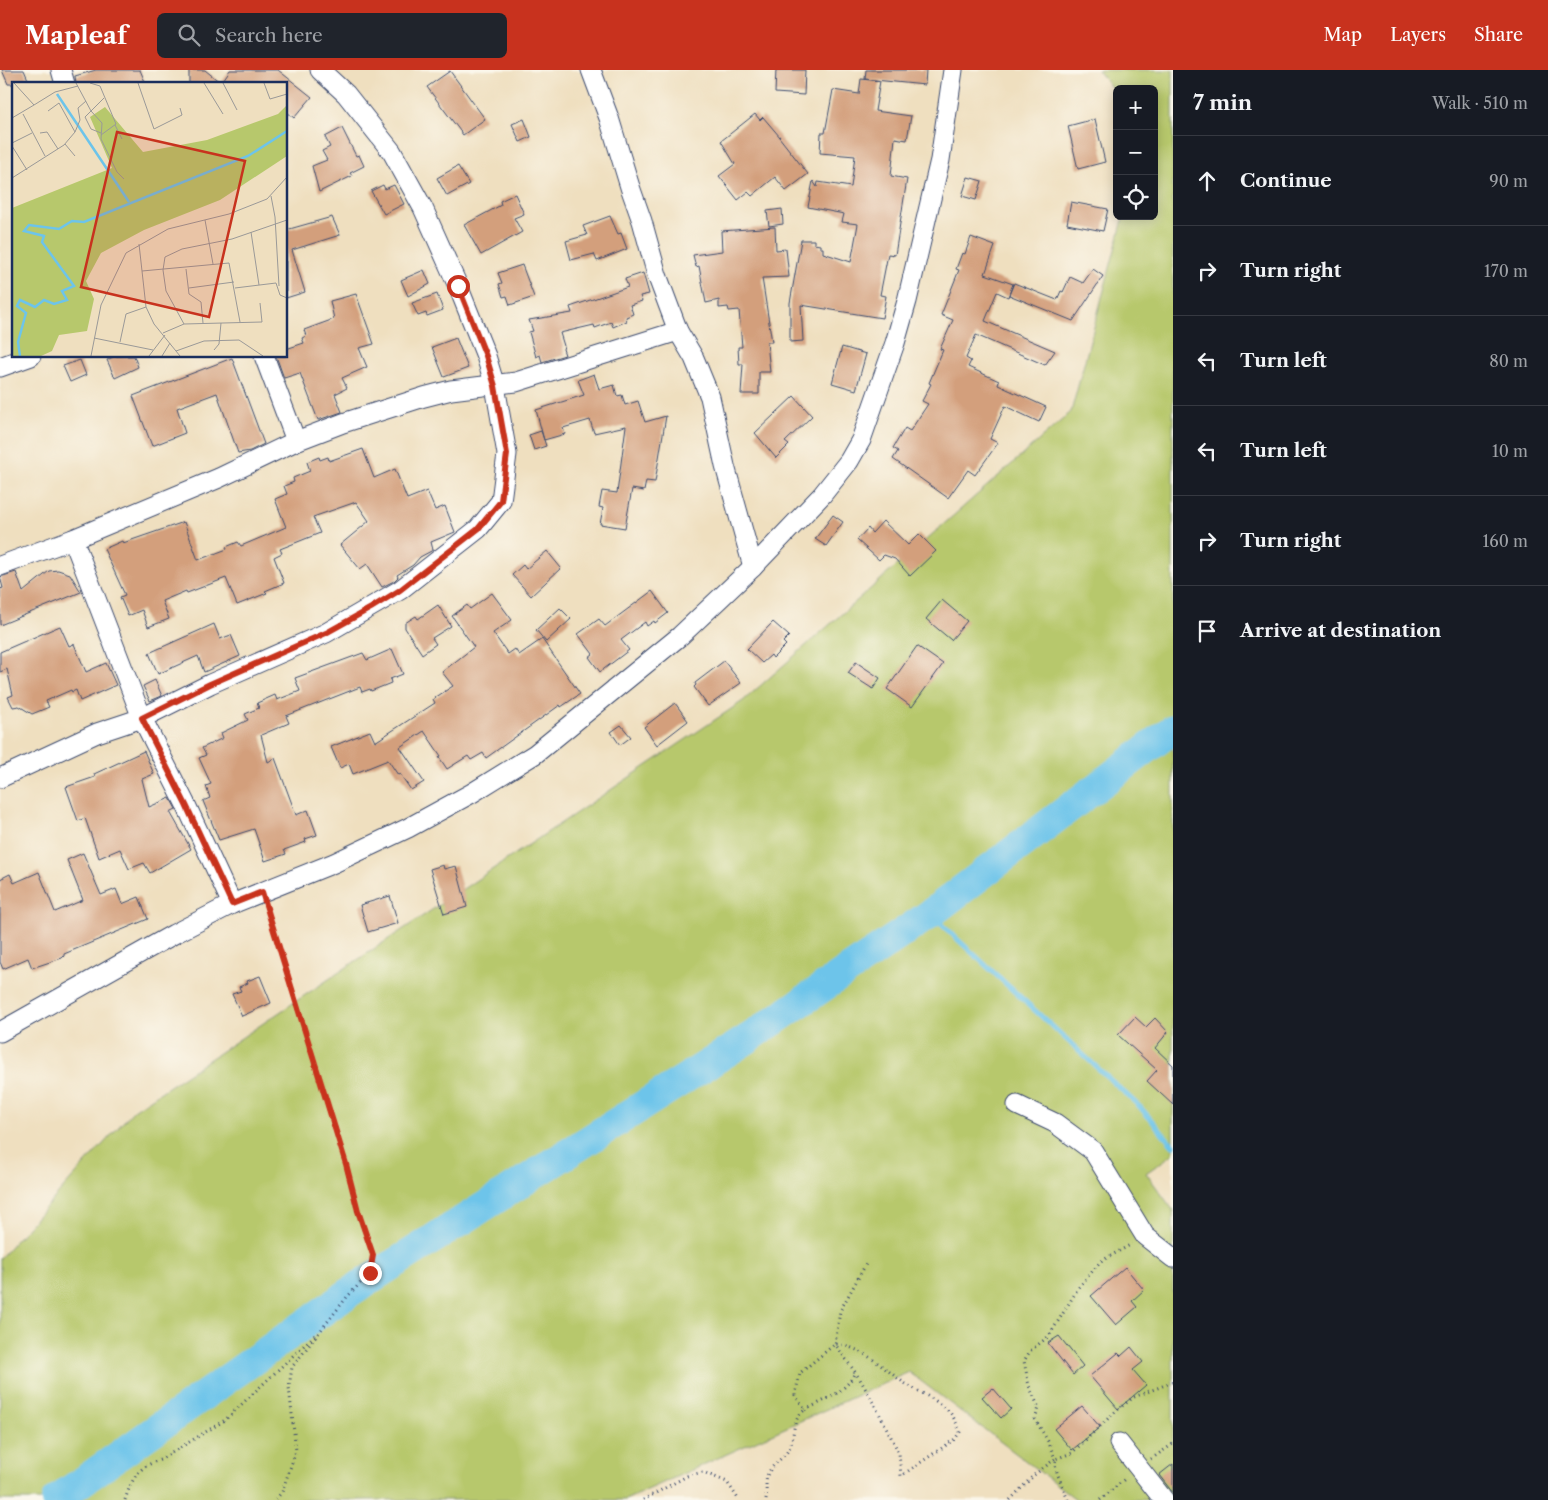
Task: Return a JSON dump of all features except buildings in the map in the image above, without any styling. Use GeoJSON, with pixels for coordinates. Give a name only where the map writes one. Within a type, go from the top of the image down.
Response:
{"type":"FeatureCollection","features":[{"type":"Feature","properties":{"kind":"street"},"geometry":{"type":"LineString","coordinates":[[0,778],[97,733],[142,718],[210,684],[326,633],[364,612],[400,590],[478,529],[501,501],[507,454],[495,386],[486,356],[458,286],[423,208],[392,152],[346,94],[320,70]]}},
{"type":"Feature","properties":{"kind":"street"},"geometry":{"type":"LineString","coordinates":[[591,70],[609,118],[657,275],[678,331],[694,358],[710,397],[725,466],[753,567]]}},
{"type":"Feature","properties":{"kind":"street"},"geometry":{"type":"LineString","coordinates":[[0,1032],[166,938],[232,904],[334,863],[408,828],[472,793],[535,754],[680,636],[753,567],[822,496],[849,461],[861,440],[895,343],[907,300],[940,160],[953,70]]}},
{"type":"Feature","properties":{"kind":"street"},"geometry":{"type":"LineString","coordinates":[[0,566],[73,539],[219,478],[296,441],[343,423],[451,390],[516,382],[678,331]]}},
{"type":"Feature","properties":{"kind":"street"},"geometry":{"type":"LineString","coordinates":[[0,367],[25,358]]}},
{"type":"Feature","properties":{"kind":"street"},"geometry":{"type":"LineString","coordinates":[[265,358],[296,441]]}},
{"type":"Feature","properties":{"kind":"street"},"geometry":{"type":"LineString","coordinates":[[73,539],[142,718],[186,805],[232,904]]}},
{"type":"Feature","properties":{"kind":"street"},"geometry":{"type":"LineString","coordinates":[[1018,1105],[1056,1124],[1093,1150],[1109,1180],[1124,1199],[1145,1236],[1173,1258]]}},
{"type":"Feature","properties":{"kind":"street"},"geometry":{"type":"LineString","coordinates":[[1119,1442],[1164,1500]]}},
{"type":"Feature","properties":{"kind":"path"},"geometry":{"type":"LineString","coordinates":[[262,892],[373,1255],[370,1273],[347,1297],[292,1367],[289,1386],[296,1451],[282,1492],[275,1500]]}},
{"type":"Feature","properties":{"kind":"path"},"geometry":{"type":"LineString","coordinates":[[1068,1500],[1057,1473],[1055,1459],[1049,1442],[1035,1419],[1039,1408],[1029,1386],[1024,1361],[1030,1351],[1049,1336],[1079,1287],[1101,1261],[1145,1236]]}},
{"type":"Feature","properties":{"kind":"path"},"geometry":{"type":"LineString","coordinates":[[805,1410],[795,1395],[800,1373],[835,1344],[840,1310],[867,1262]]}},
{"type":"Feature","properties":{"kind":"path"},"geometry":{"type":"LineString","coordinates":[[125,1500],[130,1483],[148,1464],[160,1460],[225,1420],[324,1326]]}},
{"type":"Feature","properties":{"kind":"path"},"geometry":{"type":"LineString","coordinates":[[835,1344],[845,1345],[862,1353],[947,1410],[960,1432],[955,1439],[901,1476],[899,1454],[879,1413],[855,1372],[835,1344]]}},
{"type":"Feature","properties":{"kind":"path"},"geometry":{"type":"LineString","coordinates":[[766,1500],[768,1475],[772,1466],[788,1451],[797,1415],[842,1390],[850,1383],[855,1372]]}},
{"type":"Feature","properties":{"kind":"path"},"geometry":{"type":"LineString","coordinates":[[1010,1500],[1034,1475],[1055,1459],[1072,1453],[1116,1411],[1134,1397],[1173,1382]]}},
{"type":"Feature","properties":{"kind":"path"},"geometry":{"type":"LineString","coordinates":[[643,1500],[687,1476],[703,1472],[728,1482],[739,1500]]}},
{"type":"Feature","properties":{"kind":"green space"},"geometry":{"type":"Polygon","coordinates":[[[1098,70],[1173,70],[1173,1154],[1146,1173],[1173,1210],[1173,1500],[1077,1500],[909,1372],[625,1500],[0,1500],[0,1258],[134,1110],[743,701],[1071,412],[1123,220],[1158,220],[1158,85],[1113,85],[1113,90],[1098,70]]]}},
{"type":"Feature","properties":{"kind":"waterway"},"geometry":{"type":"LineString","coordinates":[[56,1500],[353,1290],[749,1038],[930,914],[1173,729]]}},
{"type":"Feature","properties":{"kind":"waterway"},"geometry":{"type":"LineString","coordinates":[[930,914],[1140,1107],[1173,1145]]}},
{"type":"Feature","properties":{"kind":"route"},"geometry":{"type":"LineString","coordinates":[[370,1273],[373,1255],[262,892],[232,904],[186,805],[142,718],[210,684],[326,633],[371,608],[400,590],[478,529],[501,501],[507,454],[495,386],[486,356],[458,286]]}}]}
